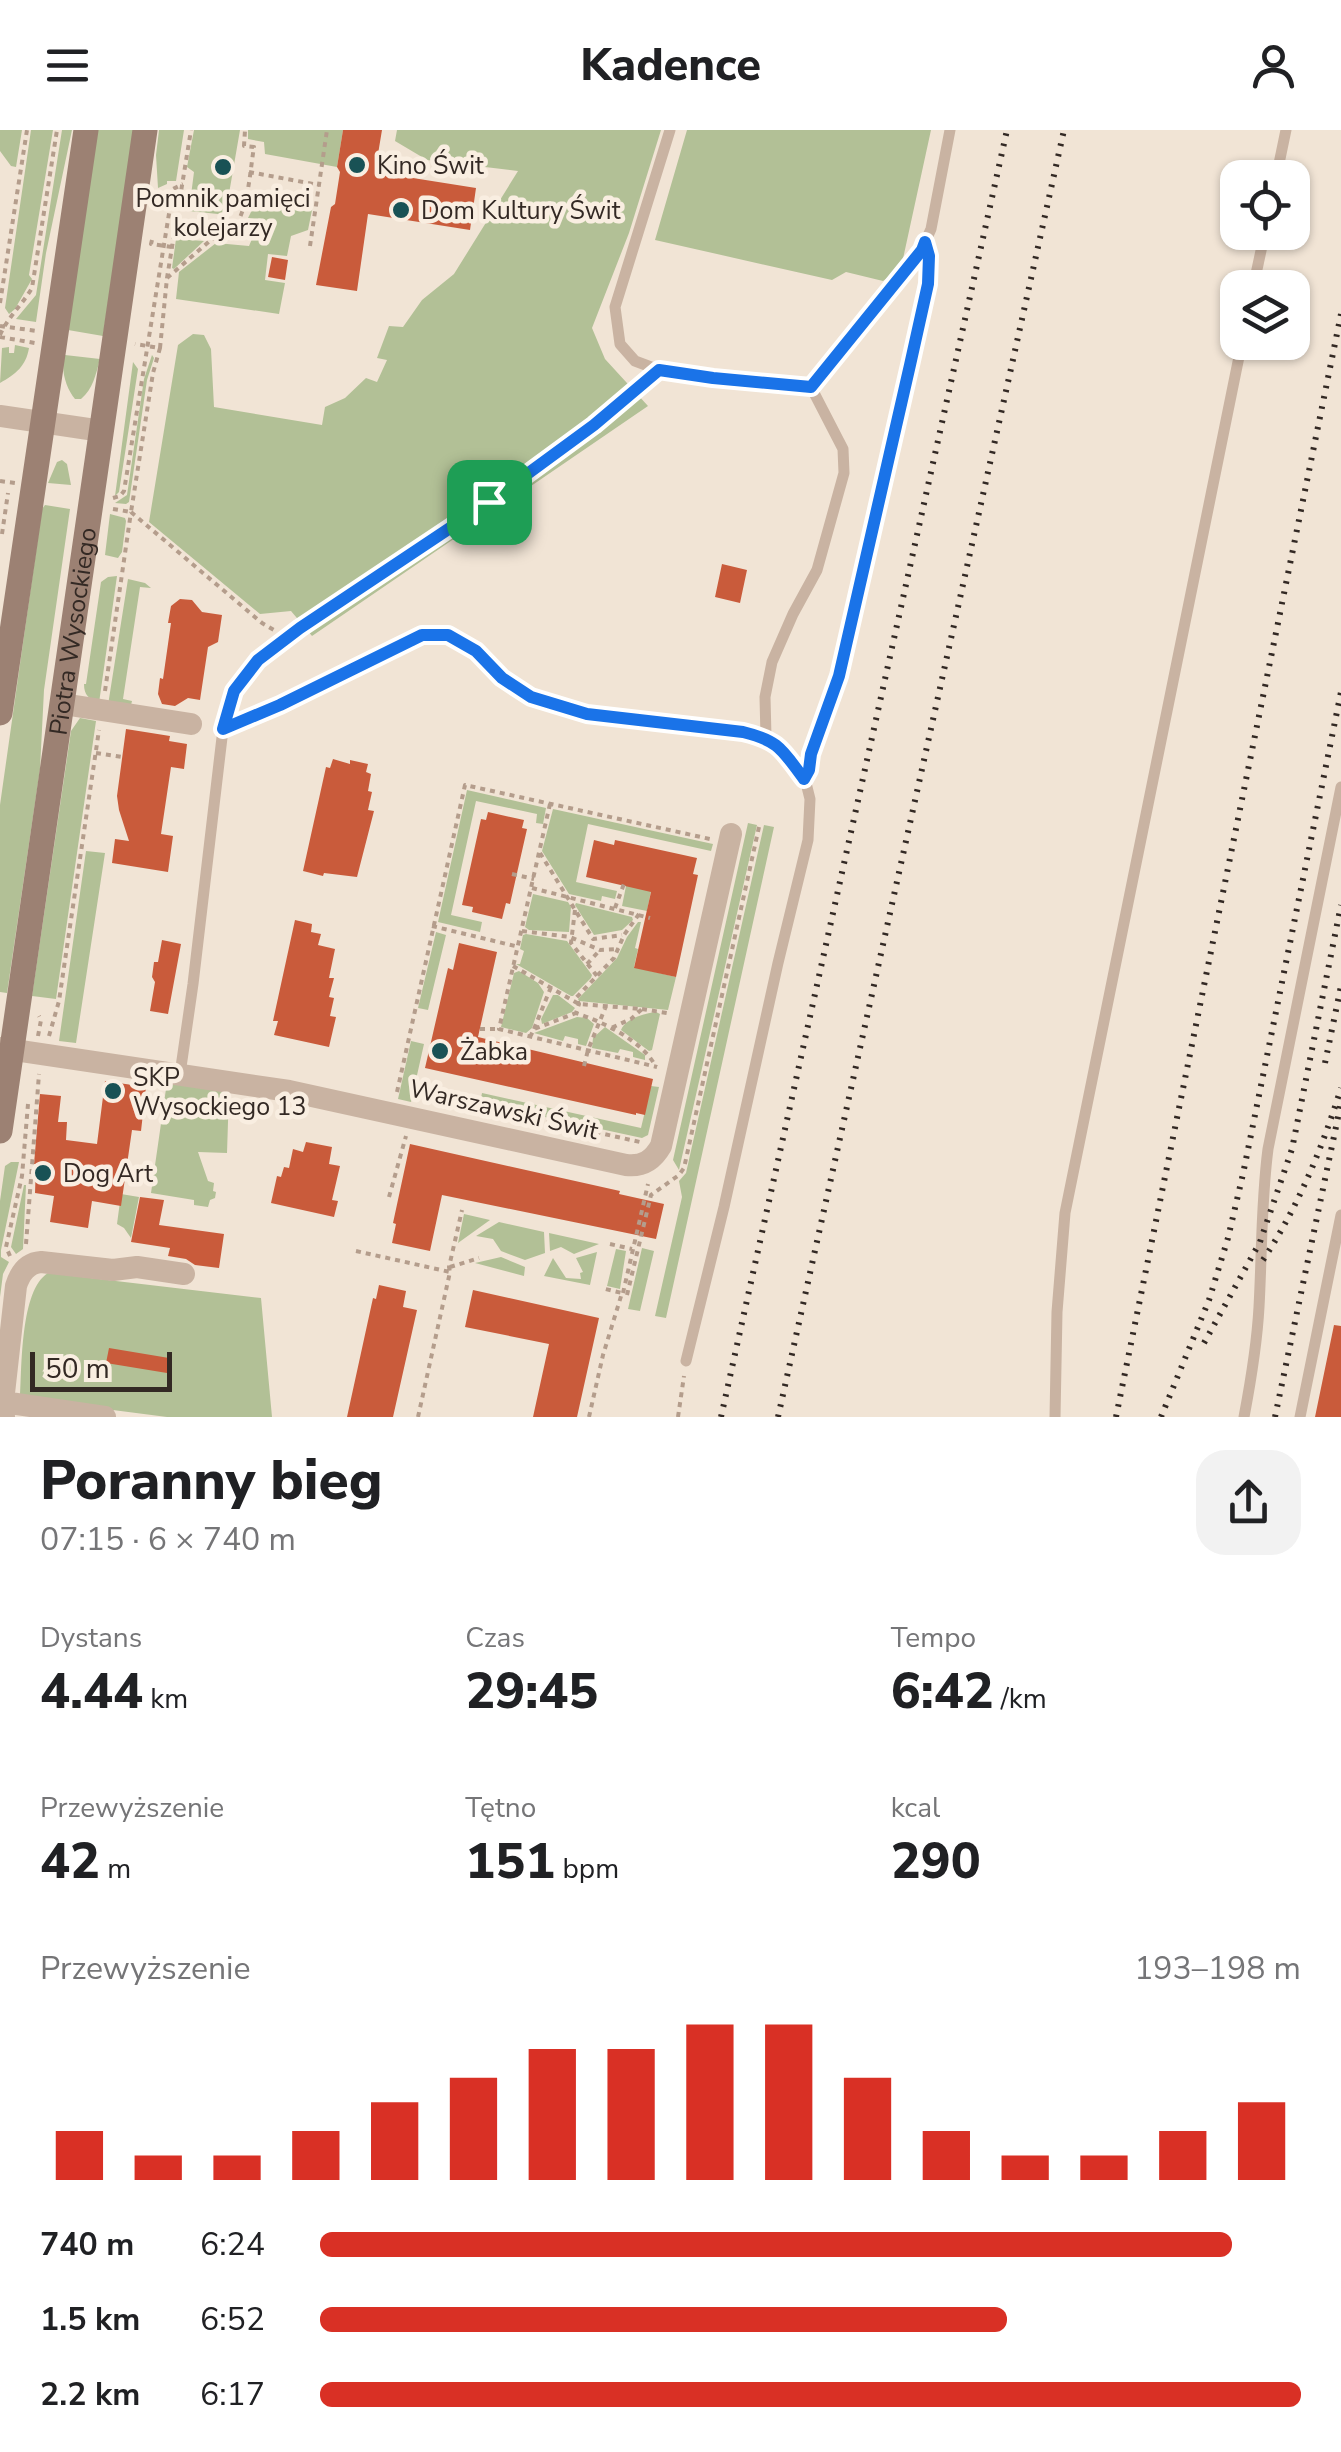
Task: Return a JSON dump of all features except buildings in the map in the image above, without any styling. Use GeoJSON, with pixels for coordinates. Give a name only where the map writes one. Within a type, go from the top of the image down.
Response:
{"type":"FeatureCollection","features":[{"type":"Feature","properties":{"kind":"main road"},"geometry":{"type":"LineString","coordinates":[[0,714],[86,130]]}},
{"type":"Feature","properties":{"kind":"main road","name":"Piotra Wysockiego"},"geometry":{"type":"LineString","coordinates":[[0,1131],[4,1050],[63,704],[145,130]]}},
{"type":"Feature","properties":{"kind":"street"},"geometry":{"type":"LineString","coordinates":[[0,416],[102,431]]}},
{"type":"Feature","properties":{"kind":"street"},"geometry":{"type":"LineString","coordinates":[[63,704],[192,724]]}},
{"type":"Feature","properties":{"kind":"street","name":"Warszawski Świt"},"geometry":{"type":"LineString","coordinates":[[4,1050],[46,1048],[290,1090],[635,1166],[647,1162],[662,1146],[724,837]]}},
{"type":"Feature","properties":{"kind":"street"},"geometry":{"type":"LineString","coordinates":[[105,1417],[4,1410],[16,1286],[24,1264],[41,1262],[113,1270],[137,1267],[184,1274]]}},
{"type":"Feature","properties":{"kind":"lane"},"geometry":{"type":"LineString","coordinates":[[670,130],[615,307],[620,344],[635,361],[659,370],[811,387]]}},
{"type":"Feature","properties":{"kind":"lane"},"geometry":{"type":"LineString","coordinates":[[811,387],[922,250],[931,229],[950,130]]}},
{"type":"Feature","properties":{"kind":"lane"},"geometry":{"type":"LineString","coordinates":[[1280,160],[1286,130]]}},
{"type":"Feature","properties":{"kind":"lane"},"geometry":{"type":"LineString","coordinates":[[1055,1417],[1057,1312],[1066,1213],[1238,360]]}},
{"type":"Feature","properties":{"kind":"lane"},"geometry":{"type":"LineString","coordinates":[[180,1074],[223,729],[234,691],[258,660],[300,628],[504,491],[594,425],[659,370]]}},
{"type":"Feature","properties":{"kind":"lane"},"geometry":{"type":"LineString","coordinates":[[766,737],[765,697],[772,662],[817,570],[844,473],[842,449],[811,387]]}},
{"type":"Feature","properties":{"kind":"lane"},"geometry":{"type":"LineString","coordinates":[[223,729],[422,635],[448,635],[476,651],[502,678],[531,697],[587,714],[743,732],[766,737],[782,748],[804,779],[810,799],[808,840],[686,1361]]}},
{"type":"Feature","properties":{"kind":"lane"},"geometry":{"type":"LineString","coordinates":[[1244,1417],[1256,1352],[1262,1198],[1268,1149],[1341,787]]}},
{"type":"Feature","properties":{"kind":"lane"},"geometry":{"type":"LineString","coordinates":[[1300,1417],[1341,1215]]}},
{"type":"Feature","properties":{"kind":"path"},"geometry":{"type":"LineString","coordinates":[[0,303],[27,130]]}},
{"type":"Feature","properties":{"kind":"path"},"geometry":{"type":"LineString","coordinates":[[0,335],[32,288],[57,130]]}},
{"type":"Feature","properties":{"kind":"path"},"geometry":{"type":"LineString","coordinates":[[160,348],[191,130]]}},
{"type":"Feature","properties":{"kind":"path"},"geometry":{"type":"LineString","coordinates":[[168,278],[212,239],[228,236],[238,224],[244,210],[254,147],[244,146],[244,130]]}},
{"type":"Feature","properties":{"kind":"path"},"geometry":{"type":"LineString","coordinates":[[310,246],[328,130]]}},
{"type":"Feature","properties":{"kind":"path"},"geometry":{"type":"LineString","coordinates":[[250,172],[320,185]]}},
{"type":"Feature","properties":{"kind":"path"},"geometry":{"type":"LineString","coordinates":[[158,200],[180,203]]}},
{"type":"Feature","properties":{"kind":"path"},"geometry":{"type":"LineString","coordinates":[[154,229],[152,244],[172,248]]}},
{"type":"Feature","properties":{"kind":"path"},"geometry":{"type":"LineString","coordinates":[[804,779],[839,676],[910,365],[928,284],[925,242]]}},
{"type":"Feature","properties":{"kind":"path"},"geometry":{"type":"LineString","coordinates":[[0,544],[8,493]]}},
{"type":"Feature","properties":{"kind":"path"},"geometry":{"type":"LineString","coordinates":[[28,1098],[22,1176],[6,1247],[8,1255],[24,1264],[38,1076],[59,1001],[131,512],[262,623]]}},
{"type":"Feature","properties":{"kind":"path"},"geometry":{"type":"LineString","coordinates":[[96,752],[122,757]]}},
{"type":"Feature","properties":{"kind":"path"},"geometry":{"type":"LineString","coordinates":[[395,1101],[464,785],[724,837]]}},
{"type":"Feature","properties":{"kind":"path"},"geometry":{"type":"LineString","coordinates":[[499,1030],[550,804]]}},
{"type":"Feature","properties":{"kind":"path"},"geometry":{"type":"LineString","coordinates":[[540,853],[591,942],[600,950],[619,950]]}},
{"type":"Feature","properties":{"kind":"path"},"geometry":{"type":"LineString","coordinates":[[512,874],[534,879]]}},
{"type":"Feature","properties":{"kind":"path"},"geometry":{"type":"LineString","coordinates":[[615,908],[625,881]]}},
{"type":"Feature","properties":{"kind":"path"},"geometry":{"type":"LineString","coordinates":[[532,888],[650,918]]}},
{"type":"Feature","properties":{"kind":"path"},"geometry":{"type":"LineString","coordinates":[[575,910],[570,943],[597,976]]}},
{"type":"Feature","properties":{"kind":"path"},"geometry":{"type":"LineString","coordinates":[[576,1013],[576,998],[619,950],[624,934],[638,914]]}},
{"type":"Feature","properties":{"kind":"path"},"geometry":{"type":"LineString","coordinates":[[432,926],[518,946]]}},
{"type":"Feature","properties":{"kind":"path"},"geometry":{"type":"LineString","coordinates":[[522,931],[591,942],[624,934]]}},
{"type":"Feature","properties":{"kind":"path"},"geometry":{"type":"LineString","coordinates":[[587,964],[600,950]]}},
{"type":"Feature","properties":{"kind":"path"},"geometry":{"type":"LineString","coordinates":[[513,966],[579,1004],[667,1012]]}},
{"type":"Feature","properties":{"kind":"path"},"geometry":{"type":"LineString","coordinates":[[530,1037],[551,987]]}},
{"type":"Feature","properties":{"kind":"path"},"geometry":{"type":"LineString","coordinates":[[584,1066],[606,1006]]}},
{"type":"Feature","properties":{"kind":"path"},"geometry":{"type":"LineString","coordinates":[[612,1028],[642,1009]]}},
{"type":"Feature","properties":{"kind":"path"},"geometry":{"type":"LineString","coordinates":[[480,1030],[499,1030],[656,1066],[650,1055],[612,1028],[576,1013],[534,1029]]}},
{"type":"Feature","properties":{"kind":"path"},"geometry":{"type":"LineString","coordinates":[[413,1105],[416,1092],[640,1142],[649,1140]]}},
{"type":"Feature","properties":{"kind":"path"},"geometry":{"type":"LineString","coordinates":[[389,1197],[408,1130]]}},
{"type":"Feature","properties":{"kind":"path"},"geometry":{"type":"LineString","coordinates":[[589,1417],[602,1355],[625,1294],[648,1184]]}},
{"type":"Feature","properties":{"kind":"path"},"geometry":{"type":"LineString","coordinates":[[418,1417],[462,1210]]}},
{"type":"Feature","properties":{"kind":"path"},"geometry":{"type":"LineString","coordinates":[[610,1244],[632,1249]]}},
{"type":"Feature","properties":{"kind":"path"},"geometry":{"type":"LineString","coordinates":[[356,1252],[450,1270],[479,1258]]}},
{"type":"Feature","properties":{"kind":"path"},"geometry":{"type":"LineString","coordinates":[[600,1288],[625,1294]]}},
{"type":"Feature","properties":{"kind":"path"},"geometry":{"type":"LineString","coordinates":[[678,1417],[686,1361]]}},
{"type":"Feature","properties":{"kind":"green space"},"geometry":{"type":"Polygon","coordinates":[[[0,130],[22,130],[16,167],[0,151],[0,130]]]}},
{"type":"Feature","properties":{"kind":"green space"},"geometry":{"type":"Polygon","coordinates":[[[31,130],[53,130],[29,275],[32,279],[9,314],[5,308],[31,130]]]}},
{"type":"Feature","properties":{"kind":"green space"},"geometry":{"type":"Polygon","coordinates":[[[62,130],[72,130],[36,322],[16,319],[36,295],[62,130]]]}},
{"type":"Feature","properties":{"kind":"green space"},"geometry":{"type":"Polygon","coordinates":[[[97,130],[134,130],[103,336],[68,330],[97,130]]]}},
{"type":"Feature","properties":{"kind":"green space"},"geometry":{"type":"Polygon","coordinates":[[[159,130],[184,130],[176,181],[167,181],[158,188],[156,155],[159,130]]]}},
{"type":"Feature","properties":{"kind":"green space"},"geometry":{"type":"Polygon","coordinates":[[[194,130],[240,130],[226,211],[218,214],[189,211],[194,172],[187,167],[194,130]]]}},
{"type":"Feature","properties":{"kind":"green space"},"geometry":{"type":"Polygon","coordinates":[[[248,130],[343,130],[337,167],[265,154],[264,142],[248,139],[248,130]]]}},
{"type":"Feature","properties":{"kind":"green space"},"geometry":{"type":"Polygon","coordinates":[[[397,130],[661,130],[629,233],[592,328],[605,359],[648,406],[312,636],[291,611],[260,614],[149,522],[178,345],[193,334],[204,335],[211,349],[214,407],[322,425],[325,407],[345,398],[366,378],[377,382],[387,360],[377,358],[389,326],[403,327],[422,300],[454,274],[518,171],[427,160],[395,141],[397,130]]]}},
{"type":"Feature","properties":{"kind":"green space"},"geometry":{"type":"Polygon","coordinates":[[[687,130],[931,130],[901,268],[883,281],[846,272],[832,280],[655,240],[687,130]]]}},
{"type":"Feature","properties":{"kind":"green space"},"geometry":{"type":"Polygon","coordinates":[[[259,196],[313,205],[308,230],[291,236],[287,256],[268,254],[265,280],[285,283],[279,314],[176,299],[179,272],[216,243],[249,246],[260,220],[248,218],[259,196]]]}},
{"type":"Feature","properties":{"kind":"green space"},"geometry":{"type":"Polygon","coordinates":[[[176,239],[204,241],[174,269],[172,268],[176,239]]]}},
{"type":"Feature","properties":{"kind":"green space"},"geometry":{"type":"Polygon","coordinates":[[[15,345],[29,348],[25,360],[0,383],[2,348],[9,347],[9,353],[14,353],[15,345]]]}},
{"type":"Feature","properties":{"kind":"green space"},"geometry":{"type":"Polygon","coordinates":[[[65,355],[100,359],[91,386],[81,399],[75,399],[67,384],[65,355]]]}},
{"type":"Feature","properties":{"kind":"green space"},"geometry":{"type":"Polygon","coordinates":[[[152,355],[129,502],[115,503],[127,495],[144,379],[152,355]]]}},
{"type":"Feature","properties":{"kind":"green space"},"geometry":{"type":"Polygon","coordinates":[[[133,362],[138,369],[119,492],[115,496],[133,362]]]}},
{"type":"Feature","properties":{"kind":"green space"},"geometry":{"type":"Polygon","coordinates":[[[57,462],[67,464],[71,485],[48,483],[57,462]]]}},
{"type":"Feature","properties":{"kind":"green space"},"geometry":{"type":"Polygon","coordinates":[[[45,505],[70,509],[44,690],[40,769],[7,993],[0,992],[0,805],[45,505]]]}},
{"type":"Feature","properties":{"kind":"green space"},"geometry":{"type":"Polygon","coordinates":[[[110,514],[126,521],[118,558],[105,555],[110,514]]]}},
{"type":"Feature","properties":{"kind":"green space"},"geometry":{"type":"Polygon","coordinates":[[[117,576],[99,703],[88,696],[84,684],[101,582],[117,576]]]}},
{"type":"Feature","properties":{"kind":"green space"},"geometry":{"type":"Polygon","coordinates":[[[128,579],[151,588],[140,587],[123,699],[132,701],[131,705],[108,705],[128,579]]]}},
{"type":"Feature","properties":{"kind":"green space"},"geometry":{"type":"Polygon","coordinates":[[[80,718],[96,721],[56,999],[32,996],[71,731],[80,718]]]}},
{"type":"Feature","properties":{"kind":"green space"},"geometry":{"type":"Polygon","coordinates":[[[467,790],[546,808],[543,824],[536,823],[537,814],[476,801],[451,915],[482,922],[480,932],[438,922],[467,790]]]}},
{"type":"Feature","properties":{"kind":"green space"},"geometry":{"type":"Polygon","coordinates":[[[553,809],[713,844],[711,851],[588,824],[576,882],[617,891],[615,899],[602,896],[601,901],[569,894],[542,851],[553,809]]]}},
{"type":"Feature","properties":{"kind":"green space"},"geometry":{"type":"Polygon","coordinates":[[[748,823],[757,825],[679,1170],[673,1160],[748,823]]]}},
{"type":"Feature","properties":{"kind":"green space"},"geometry":{"type":"Polygon","coordinates":[[[764,825],[774,827],[666,1318],[655,1316],[682,1197],[679,1181],[686,1173],[764,825]]]}},
{"type":"Feature","properties":{"kind":"green space"},"geometry":{"type":"Polygon","coordinates":[[[86,851],[105,853],[76,1043],[59,1041],[86,851]]]}},
{"type":"Feature","properties":{"kind":"green space"},"geometry":{"type":"Polygon","coordinates":[[[626,886],[652,886],[647,911],[622,906],[626,886]]]}},
{"type":"Feature","properties":{"kind":"green space"},"geometry":{"type":"Polygon","coordinates":[[[533,894],[568,902],[569,932],[525,927],[533,894]]]}},
{"type":"Feature","properties":{"kind":"green space"},"geometry":{"type":"Polygon","coordinates":[[[576,903],[633,920],[622,930],[594,935],[576,903]]]}},
{"type":"Feature","properties":{"kind":"green space"},"geometry":{"type":"Polygon","coordinates":[[[638,922],[634,967],[676,977],[668,1010],[579,1001],[617,958],[638,922]]]}},
{"type":"Feature","properties":{"kind":"green space"},"geometry":{"type":"Polygon","coordinates":[[[436,932],[446,935],[428,1010],[418,1008],[436,932]]]}},
{"type":"Feature","properties":{"kind":"green space"},"geometry":{"type":"Polygon","coordinates":[[[526,934],[567,941],[591,978],[571,996],[516,964],[520,964],[526,934]]]}},
{"type":"Feature","properties":{"kind":"green space"},"geometry":{"type":"Polygon","coordinates":[[[519,971],[538,983],[544,992],[532,1028],[526,1033],[501,1027],[514,973],[519,971]]]}},
{"type":"Feature","properties":{"kind":"green space"},"geometry":{"type":"Polygon","coordinates":[[[553,995],[575,1008],[542,1024],[541,1019],[553,995]]]}},
{"type":"Feature","properties":{"kind":"green space"},"geometry":{"type":"Polygon","coordinates":[[[660,1014],[649,1051],[621,1030],[631,1020],[660,1014]]]}},
{"type":"Feature","properties":{"kind":"green space"},"geometry":{"type":"Polygon","coordinates":[[[577,1017],[594,1024],[586,1046],[578,1044],[578,1039],[565,1036],[563,1041],[534,1033],[577,1017]]]}},
{"type":"Feature","properties":{"kind":"green space"},"geometry":{"type":"Polygon","coordinates":[[[605,1027],[645,1055],[645,1060],[620,1049],[618,1053],[592,1048],[593,1038],[605,1027]]]}},
{"type":"Feature","properties":{"kind":"green space"},"geometry":{"type":"Polygon","coordinates":[[[411,1041],[424,1044],[411,1102],[398,1099],[411,1041]]]}},
{"type":"Feature","properties":{"kind":"green space"},"geometry":{"type":"Polygon","coordinates":[[[167,1082],[229,1091],[227,1153],[198,1152],[216,1192],[208,1207],[194,1205],[194,1200],[151,1193],[167,1082]]]}},
{"type":"Feature","properties":{"kind":"green space"},"geometry":{"type":"Polygon","coordinates":[[[651,1086],[659,1087],[648,1135],[642,1138],[480,1103],[482,1093],[641,1128],[651,1086]]]}},
{"type":"Feature","properties":{"kind":"green space"},"geometry":{"type":"Polygon","coordinates":[[[19,1162],[1,1250],[1,1257],[9,1262],[0,1297],[0,1201],[5,1166],[19,1162]]]}},
{"type":"Feature","properties":{"kind":"green space"},"geometry":{"type":"Polygon","coordinates":[[[24,1185],[23,1249],[16,1254],[11,1247],[24,1185]]]}},
{"type":"Feature","properties":{"kind":"green space"},"geometry":{"type":"Polygon","coordinates":[[[121,1194],[139,1197],[131,1238],[117,1224],[121,1194]]]}},
{"type":"Feature","properties":{"kind":"green space"},"geometry":{"type":"Polygon","coordinates":[[[464,1214],[490,1220],[458,1243],[464,1214]]]}},
{"type":"Feature","properties":{"kind":"green space"},"geometry":{"type":"Polygon","coordinates":[[[499,1222],[544,1232],[545,1253],[525,1260],[501,1251],[493,1239],[476,1236],[499,1222]]]}},
{"type":"Feature","properties":{"kind":"green space"},"geometry":{"type":"Polygon","coordinates":[[[549,1233],[599,1244],[574,1254],[561,1247],[550,1251],[549,1233]]]}},
{"type":"Feature","properties":{"kind":"green space"},"geometry":{"type":"Polygon","coordinates":[[[642,1248],[654,1251],[640,1311],[628,1309],[642,1248]]]}},
{"type":"Feature","properties":{"kind":"green space"},"geometry":{"type":"Polygon","coordinates":[[[616,1249],[626,1251],[620,1289],[607,1286],[616,1249]]]}},
{"type":"Feature","properties":{"kind":"green space"},"geometry":{"type":"Polygon","coordinates":[[[597,1252],[590,1285],[544,1276],[553,1258],[566,1278],[581,1279],[583,1272],[576,1258],[597,1252]]]}},
{"type":"Feature","properties":{"kind":"green space"},"geometry":{"type":"Polygon","coordinates":[[[501,1257],[525,1267],[524,1276],[475,1263],[501,1257]]]}},
{"type":"Feature","properties":{"kind":"green space"},"geometry":{"type":"Polygon","coordinates":[[[48,1273],[261,1298],[272,1417],[167,1417],[20,1398],[27,1312],[39,1282],[48,1273]]]}},
{"type":"Feature","properties":{"kind":"railway"},"geometry":{"type":"LineString","coordinates":[[721,1417],[1007,130]]}},
{"type":"Feature","properties":{"kind":"railway"},"geometry":{"type":"LineString","coordinates":[[778,1417],[1064,130]]}},
{"type":"Feature","properties":{"kind":"railway"},"geometry":{"type":"LineString","coordinates":[[1116,1417],[1341,314]]}},
{"type":"Feature","properties":{"kind":"railway"},"geometry":{"type":"LineString","coordinates":[[1161,1417],[1209,1300],[1228,1238],[1341,692]]}},
{"type":"Feature","properties":{"kind":"railway"},"geometry":{"type":"LineString","coordinates":[[1204,1343],[1260,1242],[1292,1149],[1341,905]]}},
{"type":"Feature","properties":{"kind":"railway"},"geometry":{"type":"LineString","coordinates":[[1325,1063],[1341,986]]}},
{"type":"Feature","properties":{"kind":"railway"},"geometry":{"type":"LineString","coordinates":[[1263,1260],[1308,1177],[1341,1088]]}},
{"type":"Feature","properties":{"kind":"railway"},"geometry":{"type":"LineString","coordinates":[[1275,1417],[1341,1103]]}},
{"type":"Feature","properties":{"kind":"place","name":"Kino Świt"},"geometry":{"type":"Point","coordinates":[357,165]}},
{"type":"Feature","properties":{"kind":"place","name":"Pomnik pamięci kolejarzy"},"geometry":{"type":"Point","coordinates":[223,167]}},
{"type":"Feature","properties":{"kind":"place","name":"Dom Kultury Świt"},"geometry":{"type":"Point","coordinates":[401,210]}},
{"type":"Feature","properties":{"kind":"place","name":"Żabka"},"geometry":{"type":"Point","coordinates":[440,1051]}},
{"type":"Feature","properties":{"kind":"place","name":"SKP Wysockiego 13"},"geometry":{"type":"Point","coordinates":[113,1091]}},
{"type":"Feature","properties":{"kind":"place","name":"Dog Art"},"geometry":{"type":"Point","coordinates":[43,1173]}},
{"type":"Feature","properties":{"kind":"route"},"geometry":{"type":"LineString","coordinates":[[925,242],[928,284],[910,365],[839,676],[804,779],[782,748],[766,737],[587,714],[531,697],[502,678],[476,651],[448,635],[422,635],[223,729],[234,691],[258,660],[489,502],[594,425],[659,370],[811,387],[925,242]]}}]}
